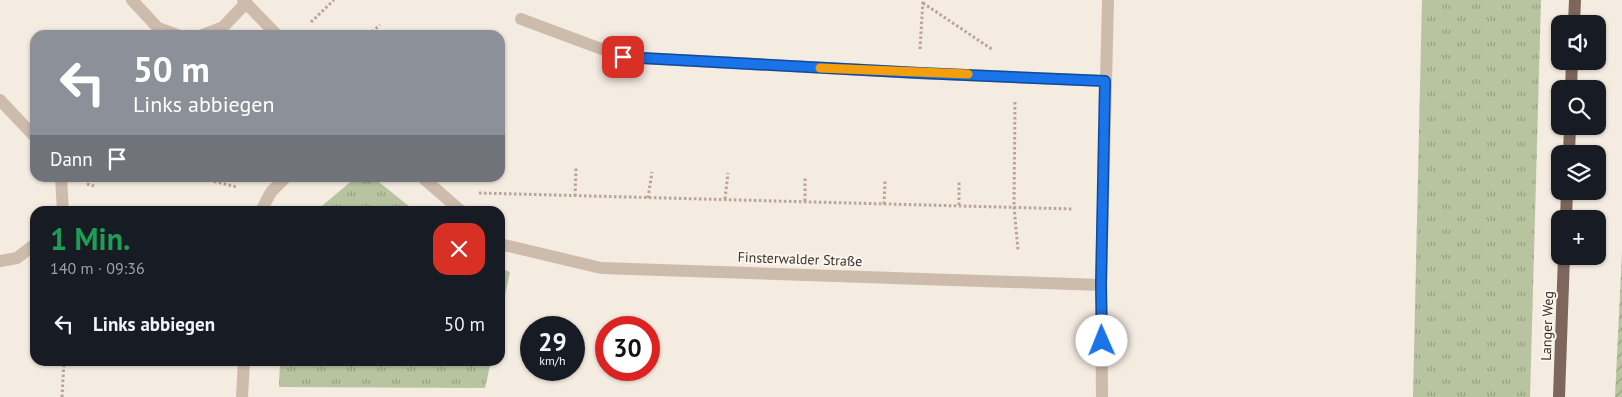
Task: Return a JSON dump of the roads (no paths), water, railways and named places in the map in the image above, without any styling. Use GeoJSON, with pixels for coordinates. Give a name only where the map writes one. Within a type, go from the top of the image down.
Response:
{"type":"FeatureCollection","features":[{"type":"Feature","properties":{"kind":"main road"},"geometry":{"type":"LineString","coordinates":[[1574,15],[1575,0]]}},
{"type":"Feature","properties":{"kind":"main road","name":"Langer Weg"},"geometry":{"type":"LineString","coordinates":[[1559,397],[1564,265]]}},
{"type":"Feature","properties":{"kind":"street"},"geometry":{"type":"LineString","coordinates":[[132,0],[158,28],[163,30]]}},
{"type":"Feature","properties":{"kind":"street"},"geometry":{"type":"LineString","coordinates":[[1102,397],[1101,285],[1108,0]]}},
{"type":"Feature","properties":{"kind":"street"},"geometry":{"type":"LineString","coordinates":[[215,30],[223,27],[245,2],[272,30]]}},
{"type":"Feature","properties":{"kind":"street"},"geometry":{"type":"LineString","coordinates":[[521,19],[623,57],[1105,81]]}},
{"type":"Feature","properties":{"kind":"street"},"geometry":{"type":"LineString","coordinates":[[0,100],[30,132]]}},
{"type":"Feature","properties":{"kind":"street"},"geometry":{"type":"LineString","coordinates":[[61,182],[63,206]]}},
{"type":"Feature","properties":{"kind":"street"},"geometry":{"type":"LineString","coordinates":[[264,206],[271,192],[281,182]]}},
{"type":"Feature","properties":{"kind":"street"},"geometry":{"type":"LineString","coordinates":[[428,182],[455,206]]}},
{"type":"Feature","properties":{"kind":"street","name":"Finsterwalder Straße"},"geometry":{"type":"LineString","coordinates":[[505,245],[601,268],[1101,285]]}},
{"type":"Feature","properties":{"kind":"street"},"geometry":{"type":"LineString","coordinates":[[0,261],[16,258],[30,248]]}},
{"type":"Feature","properties":{"kind":"street"},"geometry":{"type":"LineString","coordinates":[[242,397],[244,366]]}}]}
